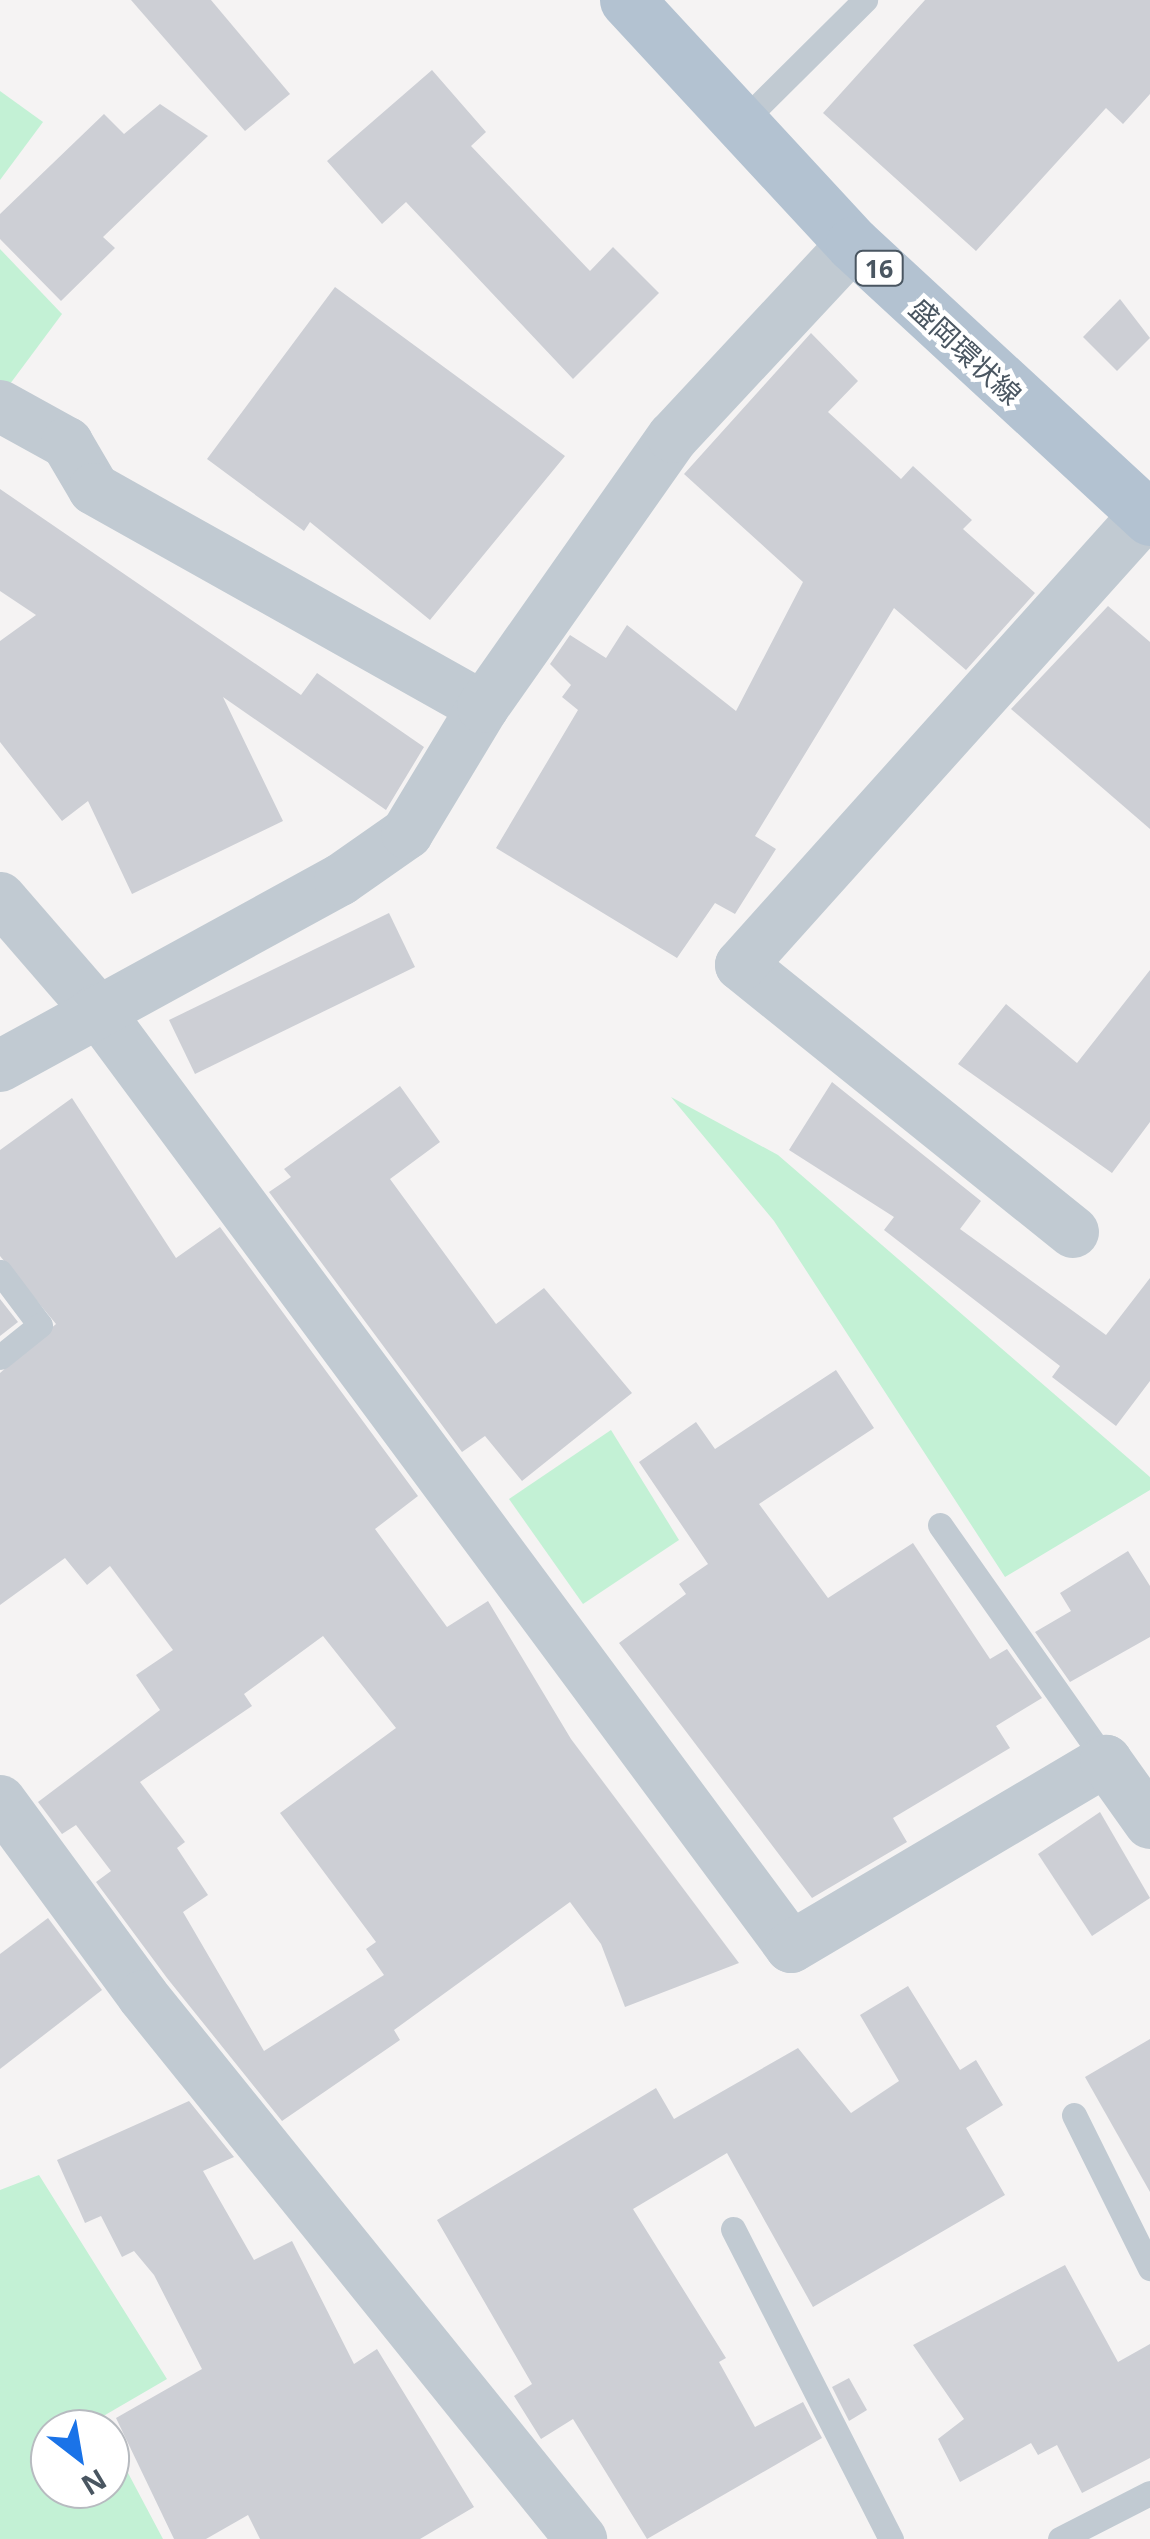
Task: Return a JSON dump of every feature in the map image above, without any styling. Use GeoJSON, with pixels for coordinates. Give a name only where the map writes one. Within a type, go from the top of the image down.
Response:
{"type":"FeatureCollection","features":[{"type":"Feature","properties":{"kind":"main road","name":"盛岡環状線"},"geometry":{"type":"LineString","coordinates":[[627,0],[853,244],[1148,516]]}},
{"type":"Feature","properties":{"kind":"street"},"geometry":{"type":"LineString","coordinates":[[0,1066],[96,1010],[340,880],[407,833],[483,707],[672,437],[853,244]]}},
{"type":"Feature","properties":{"kind":"street"},"geometry":{"type":"LineString","coordinates":[[0,406],[67,443],[94,488],[483,707]]}},
{"type":"Feature","properties":{"kind":"street"},"geometry":{"type":"LineString","coordinates":[[1073,1232],[741,965],[1148,516]]}},
{"type":"Feature","properties":{"kind":"street"},"geometry":{"type":"LineString","coordinates":[[0,898],[96,1010],[792,1947],[1106,1762],[1150,1823]]}},
{"type":"Feature","properties":{"kind":"street"},"geometry":{"type":"LineString","coordinates":[[0,1801],[143,1996],[568,2535]]}},
{"type":"Feature","properties":{"kind":"lane"},"geometry":{"type":"LineString","coordinates":[[741,123],[864,0]]}},
{"type":"Feature","properties":{"kind":"lane"},"geometry":{"type":"LineString","coordinates":[[0,1272],[40,1325],[0,1357]]}},
{"type":"Feature","properties":{"kind":"lane"},"geometry":{"type":"LineString","coordinates":[[940,1526],[1106,1762]]}},
{"type":"Feature","properties":{"kind":"lane"},"geometry":{"type":"LineString","coordinates":[[1074,2115],[1150,2268]]}},
{"type":"Feature","properties":{"kind":"lane"},"geometry":{"type":"LineString","coordinates":[[733,2229],[892,2539]]}},
{"type":"Feature","properties":{"kind":"lane"},"geometry":{"type":"LineString","coordinates":[[1060,2539],[1150,2493]]}},
{"type":"Feature","properties":{"kind":"green space"},"geometry":{"type":"Polygon","coordinates":[[[0,91],[43,122],[0,180],[0,91]]]}},
{"type":"Feature","properties":{"kind":"green space"},"geometry":{"type":"Polygon","coordinates":[[[0,249],[62,314],[7,388],[0,384],[0,249]]]}},
{"type":"Feature","properties":{"kind":"green space"},"geometry":{"type":"Polygon","coordinates":[[[671,1097],[778,1155],[1150,1477],[1150,1490],[1005,1577],[774,1221],[671,1097]]]}},
{"type":"Feature","properties":{"kind":"green space"},"geometry":{"type":"Polygon","coordinates":[[[611,1430],[679,1540],[583,1604],[509,1499],[611,1430]]]}},
{"type":"Feature","properties":{"kind":"green space"},"geometry":{"type":"Polygon","coordinates":[[[39,2175],[167,2379],[115,2409],[30,2409],[30,2509],[130,2509],[130,2477],[163,2539],[0,2539],[0,2190],[39,2175]]]}},
{"type":"Feature","properties":{"kind":"building"},"geometry":{"type":"Polygon","coordinates":[[[131,0],[211,0],[290,94],[245,131],[131,0]]]}},
{"type":"Feature","properties":{"kind":"building"},"geometry":{"type":"Polygon","coordinates":[[[925,0],[1150,0],[1150,94],[1123,124],[1106,108],[976,251],[823,113],[925,0]]]}},
{"type":"Feature","properties":{"kind":"building"},"geometry":{"type":"Polygon","coordinates":[[[432,70],[486,132],[471,146],[590,271],[613,247],[659,293],[573,379],[406,202],[382,224],[327,161],[432,70]]]}},
{"type":"Feature","properties":{"kind":"building"},"geometry":{"type":"Polygon","coordinates":[[[160,104],[208,136],[103,237],[115,248],[61,301],[0,239],[0,214],[104,114],[124,134],[160,104]]]}},
{"type":"Feature","properties":{"kind":"building"},"geometry":{"type":"Polygon","coordinates":[[[335,287],[565,456],[430,620],[310,522],[304,531],[207,459],[335,287]]]}},
{"type":"Feature","properties":{"kind":"building"},"geometry":{"type":"Polygon","coordinates":[[[1120,299],[1150,338],[1117,371],[1083,337],[1120,299]]]}},
{"type":"Feature","properties":{"kind":"building"},"geometry":{"type":"Polygon","coordinates":[[[811,333],[858,381],[828,412],[901,479],[913,466],[972,520],[963,529],[1035,593],[966,670],[894,608],[755,836],[776,849],[735,914],[715,903],[677,958],[496,848],[578,710],[562,697],[571,685],[550,664],[570,635],[606,658],[627,625],[736,711],[803,582],[684,474],[811,333]]]}},
{"type":"Feature","properties":{"kind":"building"},"geometry":{"type":"Polygon","coordinates":[[[0,489],[301,695],[317,673],[424,747],[386,810],[223,697],[283,821],[132,894],[88,801],[62,821],[0,742],[0,641],[36,615],[0,591],[0,489]]]}},
{"type":"Feature","properties":{"kind":"building"},"geometry":{"type":"Polygon","coordinates":[[[1108,606],[1150,642],[1150,829],[1011,709],[1108,606]]]}},
{"type":"Feature","properties":{"kind":"building"},"geometry":{"type":"Polygon","coordinates":[[[389,913],[415,967],[195,1074],[169,1020],[389,913]]]}},
{"type":"Feature","properties":{"kind":"building"},"geometry":{"type":"Polygon","coordinates":[[[1150,970],[1150,1122],[1112,1173],[958,1064],[1006,1004],[1077,1063],[1150,970]]]}},
{"type":"Feature","properties":{"kind":"building"},"geometry":{"type":"Polygon","coordinates":[[[832,1082],[981,1201],[960,1229],[1106,1335],[1150,1278],[1150,1381],[1116,1426],[1052,1377],[1060,1366],[884,1230],[894,1217],[789,1150],[832,1082]]]}},
{"type":"Feature","properties":{"kind":"building"},"geometry":{"type":"Polygon","coordinates":[[[400,1086],[440,1142],[390,1179],[496,1324],[544,1288],[632,1393],[522,1481],[485,1436],[462,1452],[269,1192],[291,1177],[284,1169],[400,1086]]]}},
{"type":"Feature","properties":{"kind":"building"},"geometry":{"type":"Polygon","coordinates":[[[72,1098],[176,1258],[220,1227],[418,1496],[375,1529],[447,1627],[488,1601],[571,1739],[739,1963],[625,2007],[601,1944],[570,1902],[394,2030],[400,2040],[282,2121],[96,1882],[111,1871],[76,1825],[62,1834],[38,1802],[160,1710],[136,1675],[173,1650],[110,1566],[87,1585],[65,1558],[0,1605],[0,1373],[56,1324],[0,1256],[0,1150],[72,1098]],[[323,1636],[244,1694],[252,1706],[140,1782],[185,1842],[177,1848],[208,1895],[183,1912],[264,2051],[384,1975],[366,1949],[376,1942],[280,1813],[396,1728],[323,1636]]]}},
{"type":"Feature","properties":{"kind":"building"},"geometry":{"type":"Polygon","coordinates":[[[0,1299],[18,1322],[0,1336],[0,1299]]]}},
{"type":"Feature","properties":{"kind":"building"},"geometry":{"type":"Polygon","coordinates":[[[836,1370],[874,1428],[759,1504],[828,1598],[913,1543],[990,1659],[1007,1649],[1042,1698],[996,1726],[1010,1748],[893,1818],[907,1842],[812,1898],[619,1643],[686,1594],[679,1584],[708,1564],[639,1462],[696,1422],[715,1449],[836,1370]]]}},
{"type":"Feature","properties":{"kind":"building"},"geometry":{"type":"Polygon","coordinates":[[[1128,1551],[1150,1586],[1150,1637],[1070,1682],[1035,1632],[1071,1611],[1060,1593],[1128,1551]]]}},
{"type":"Feature","properties":{"kind":"building"},"geometry":{"type":"Polygon","coordinates":[[[1100,1812],[1150,1898],[1092,1936],[1038,1854],[1100,1812]]]}},
{"type":"Feature","properties":{"kind":"building"},"geometry":{"type":"Polygon","coordinates":[[[48,1918],[102,1990],[0,2069],[0,1954],[48,1918]]]}},
{"type":"Feature","properties":{"kind":"building"},"geometry":{"type":"Polygon","coordinates":[[[908,1986],[960,2070],[976,2060],[1003,2105],[966,2128],[1005,2195],[813,2307],[727,2153],[633,2209],[726,2358],[719,2362],[755,2427],[803,2402],[822,2438],[647,2539],[573,2419],[541,2439],[514,2396],[532,2384],[437,2220],[656,2088],[674,2119],[798,2048],[851,2113],[899,2081],[860,2015],[908,1986]]]}},
{"type":"Feature","properties":{"kind":"building"},"geometry":{"type":"Polygon","coordinates":[[[1150,2039],[1150,2192],[1085,2077],[1150,2039]]]}},
{"type":"Feature","properties":{"kind":"building"},"geometry":{"type":"Polygon","coordinates":[[[189,2101],[234,2157],[203,2171],[254,2260],[292,2241],[354,2364],[377,2349],[474,2507],[420,2539],[260,2539],[248,2515],[206,2539],[174,2539],[130,2447],[130,2410],[202,2369],[154,2275],[134,2251],[122,2257],[101,2216],[85,2223],[57,2160],[189,2101]]]}},
{"type":"Feature","properties":{"kind":"building"},"geometry":{"type":"Polygon","coordinates":[[[1065,2265],[1118,2362],[1150,2344],[1150,2458],[1082,2493],[1057,2445],[1038,2455],[1031,2443],[960,2482],[938,2439],[964,2419],[913,2345],[1065,2265]]]}},
{"type":"Feature","properties":{"kind":"building"},"geometry":{"type":"Polygon","coordinates":[[[849,2378],[867,2410],[849,2421],[832,2387],[849,2378]]]}}]}
